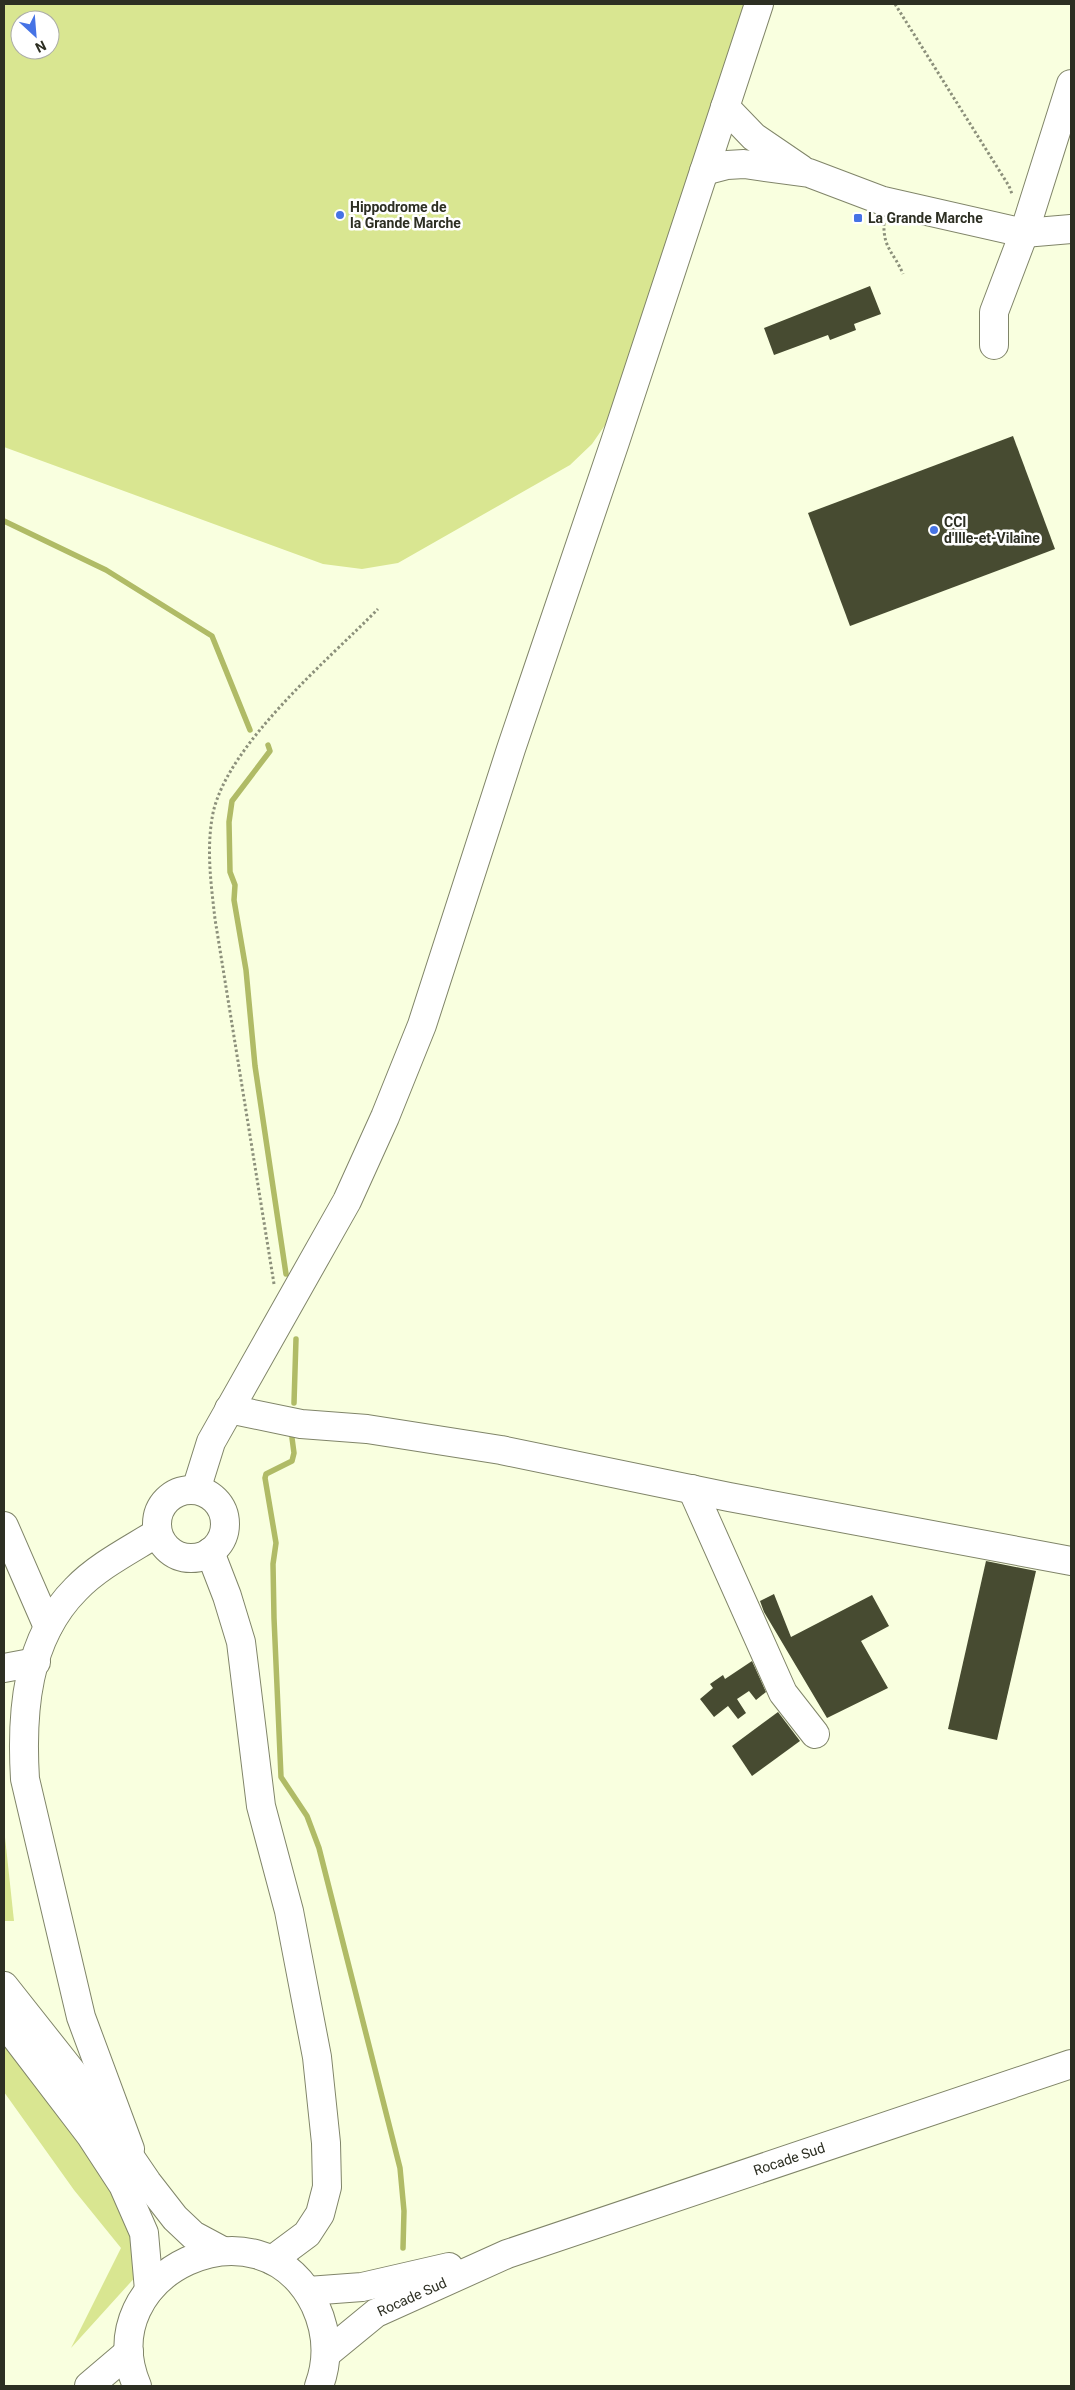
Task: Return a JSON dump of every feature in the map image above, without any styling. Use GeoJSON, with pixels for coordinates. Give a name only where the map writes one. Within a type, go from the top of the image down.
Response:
{"type":"FeatureCollection","features":[{"type":"Feature","properties":{"kind":"street"},"geometry":{"type":"LineString","coordinates":[[196,1490],[211,1442],[347,1201],[385,1117],[422,1025],[510,749],[759,4]]}},
{"type":"Feature","properties":{"kind":"street"},"geometry":{"type":"LineString","coordinates":[[994,346],[994,312],[1024,233],[1071,84]]}},
{"type":"Feature","properties":{"kind":"street"},"geometry":{"type":"LineString","coordinates":[[726,107],[754,137],[808,174],[833,202],[889,222],[948,215]]}},
{"type":"Feature","properties":{"kind":"street"},"geometry":{"type":"LineString","coordinates":[[704,171],[727,165],[744,164],[808,174],[883,201],[1024,233],[1071,229]]}},
{"type":"Feature","properties":{"kind":"street"},"geometry":{"type":"LineString","coordinates":[[229,1409],[301,1424],[367,1429],[501,1450],[692,1489],[1071,1561]]}},
{"type":"Feature","properties":{"kind":"street"},"geometry":{"type":"LineString","coordinates":[[692,1489],[783,1693],[815,1734]]}},
{"type":"Feature","properties":{"kind":"street"},"geometry":{"type":"LineString","coordinates":[[184,1490],[196,1490],[214,1499],[221,1508],[225,1520],[224,1532],[219,1543],[210,1552],[197,1558],[185,1558],[169,1551],[161,1542],[157,1533],[158,1512],[168,1499],[184,1490]]}},
{"type":"Feature","properties":{"kind":"street"},"geometry":{"type":"LineString","coordinates":[[4,1526],[48,1626]]}},
{"type":"Feature","properties":{"kind":"street"},"geometry":{"type":"LineString","coordinates":[[136,2164],[81,2017],[25,1779],[23,1740],[25,1696],[48,1626],[76,1589],[115,1559],[157,1533]]}},
{"type":"Feature","properties":{"kind":"street"},"geometry":{"type":"LineString","coordinates":[[210,1552],[227,1596],[240,1642],[261,1806],[290,1911],[317,2057],[326,2143],[327,2187],[320,2214],[307,2234],[272,2260]]}},
{"type":"Feature","properties":{"kind":"street"},"geometry":{"type":"LineString","coordinates":[[4,1668],[36,1662]]}},
{"type":"Feature","properties":{"kind":"street"},"geometry":{"type":"LineString","coordinates":[[4,1986],[72,2072],[175,2218],[193,2235],[221,2250]]}},
{"type":"Feature","properties":{"kind":"street"},"geometry":{"type":"LineString","coordinates":[[4,2022],[91,2136],[123,2185],[144,2232],[148,2290]]}},
{"type":"Feature","properties":{"kind":"street","name":"Rocade Sud"},"geometry":{"type":"LineString","coordinates":[[326,2354],[376,2313],[507,2254],[1071,2064]]}},
{"type":"Feature","properties":{"kind":"street"},"geometry":{"type":"LineString","coordinates":[[137,2386],[132,2376],[129,2352],[131,2330],[137,2309],[148,2290],[168,2270],[193,2256],[221,2250],[247,2252],[272,2260],[292,2273],[308,2291],[323,2321],[326,2354],[319,2386]]}},
{"type":"Feature","properties":{"kind":"street","name":"Rocade Sud"},"geometry":{"type":"LineString","coordinates":[[308,2291],[362,2287],[507,2254]]}},
{"type":"Feature","properties":{"kind":"street"},"geometry":{"type":"LineString","coordinates":[[89,2386],[129,2352]]}},
{"type":"Feature","properties":{"kind":"path"},"geometry":{"type":"LineString","coordinates":[[895,4],[1004,178],[1012,195]]}},
{"type":"Feature","properties":{"kind":"path"},"geometry":{"type":"LineString","coordinates":[[884,220],[885,245],[897,259],[903,274]]}},
{"type":"Feature","properties":{"kind":"path"},"geometry":{"type":"LineString","coordinates":[[280,1321],[215,919],[209,864],[213,814],[224,781],[240,754],[282,705],[378,609]]}},
{"type":"Feature","properties":{"kind":"green space","name":"Hippodrome de la Grande Marche"},"geometry":{"type":"Polygon","coordinates":[[[4,4],[745,4],[612,415],[592,444],[570,465],[398,563],[362,569],[323,564],[4,447],[4,4]]]}},
{"type":"Feature","properties":{"kind":"green space"},"geometry":{"type":"Polygon","coordinates":[[[4,1828],[14,1921],[4,1921],[4,1828]]]}},
{"type":"Feature","properties":{"kind":"green space"},"geometry":{"type":"Polygon","coordinates":[[[4,2041],[100,2165],[143,2254],[138,2274],[71,2348],[121,2248],[74,2190],[4,2092],[4,2041]]]}},
{"type":"Feature","properties":{"kind":"building"},"geometry":{"type":"Polygon","coordinates":[[[870,286],[881,314],[854,324],[856,330],[830,340],[828,335],[774,355],[764,328],[870,286]]]}},
{"type":"Feature","properties":{"kind":"building","name":"CCI d'Ille-et-Vilaine"},"geometry":{"type":"Polygon","coordinates":[[[1013,436],[1055,549],[850,626],[808,513],[1013,436]]]}},
{"type":"Feature","properties":{"kind":"building"},"geometry":{"type":"Polygon","coordinates":[[[986,1561],[1036,1571],[997,1740],[948,1729],[986,1561]]]}},
{"type":"Feature","properties":{"kind":"building"},"geometry":{"type":"Polygon","coordinates":[[[774,1594],[791,1637],[872,1595],[889,1626],[861,1641],[888,1688],[827,1718],[764,1612],[760,1601],[774,1594]]]}},
{"type":"Feature","properties":{"kind":"building"},"geometry":{"type":"Polygon","coordinates":[[[752,1661],[766,1692],[756,1700],[749,1691],[737,1699],[746,1713],[738,1719],[728,1706],[714,1717],[700,1699],[713,1688],[710,1684],[723,1675],[725,1679],[752,1661]]]}},
{"type":"Feature","properties":{"kind":"building"},"geometry":{"type":"Polygon","coordinates":[[[778,1712],[800,1741],[752,1776],[732,1746],[778,1712]]]}},
{"type":"Feature","properties":{"kind":"waterway"},"geometry":{"type":"LineString","coordinates":[[4,521],[106,570],[212,636],[250,730]]}},
{"type":"Feature","properties":{"kind":"waterway"},"geometry":{"type":"LineString","coordinates":[[268,745],[270,751],[232,801],[229,822],[230,872],[235,885],[234,900],[246,970],[255,1066],[286,1274]]}},
{"type":"Feature","properties":{"kind":"waterway"},"geometry":{"type":"LineString","coordinates":[[294,1403],[296,1339]]}},
{"type":"Feature","properties":{"kind":"waterway"},"geometry":{"type":"LineString","coordinates":[[292,1438],[294,1453],[292,1461],[266,1474],[265,1478],[276,1543],[273,1564],[274,1618],[281,1777],[307,1816],[319,1848],[400,2168],[404,2211],[403,2248]]}},
{"type":"Feature","properties":{"kind":"place","name":"Hippodrome de la Grande Marche"},"geometry":{"type":"Point","coordinates":[340,215]}},
{"type":"Feature","properties":{"kind":"place","name":"La Grande Marche"},"geometry":{"type":"Point","coordinates":[858,218]}},
{"type":"Feature","properties":{"kind":"place","name":"CCI d'Ille-et-Vilaine"},"geometry":{"type":"Point","coordinates":[934,530]}}]}
